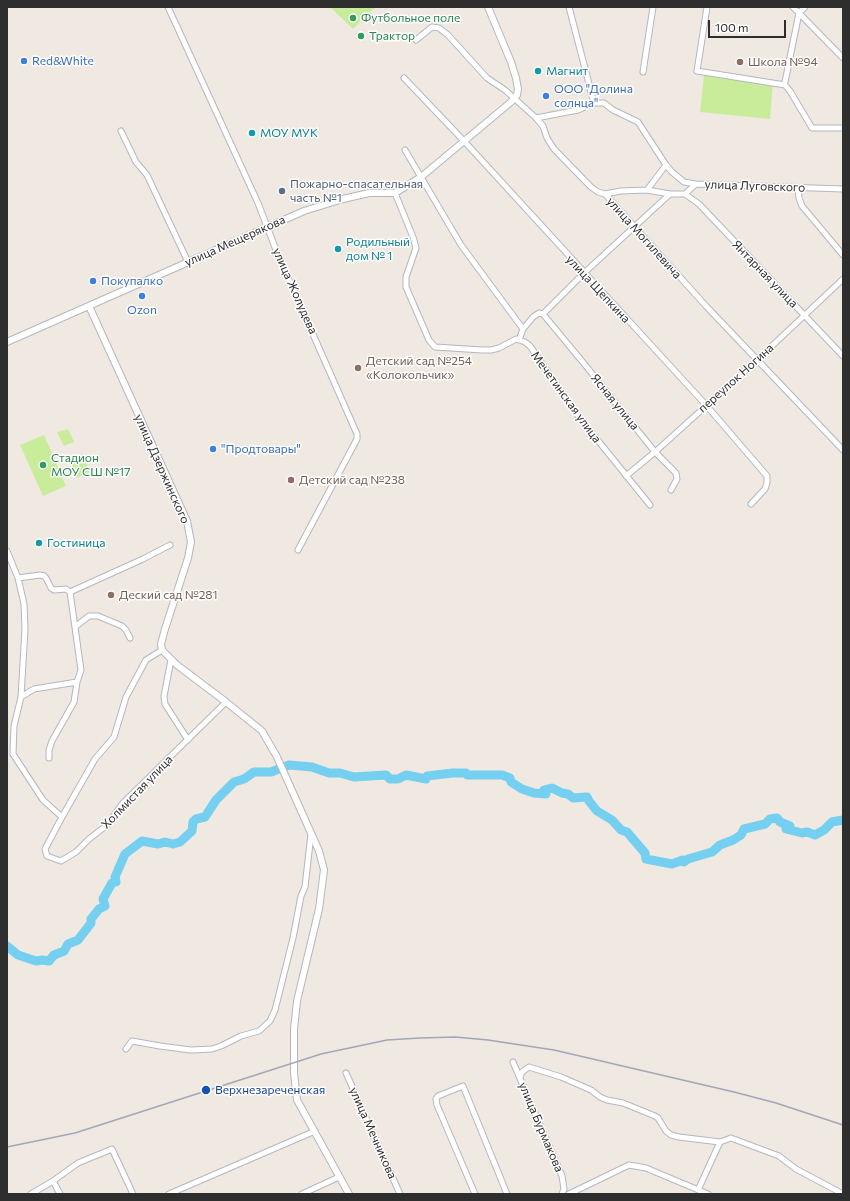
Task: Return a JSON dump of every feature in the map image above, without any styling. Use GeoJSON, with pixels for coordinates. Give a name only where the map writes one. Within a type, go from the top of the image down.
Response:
{"type":"FeatureCollection","features":[{"type":"Feature","properties":{"kind":"street","name":"улица Жолудева"},"geometry":{"type":"LineString","coordinates":[[168,7],[258,203],[281,262],[351,418],[358,437],[298,550]]}},
{"type":"Feature","properties":{"kind":"street"},"geometry":{"type":"LineString","coordinates":[[488,7],[500,32],[516,78],[518,89],[517,95],[421,177],[395,193],[416,248],[406,277],[406,287],[429,340],[435,347],[491,350],[499,348],[514,340],[519,340],[523,329],[533,317],[539,313],[543,314],[584,273],[670,194]]}},
{"type":"Feature","properties":{"kind":"street"},"geometry":{"type":"LineString","coordinates":[[569,7],[594,102]]}},
{"type":"Feature","properties":{"kind":"street"},"geometry":{"type":"LineString","coordinates":[[643,72],[653,7]]}},
{"type":"Feature","properties":{"kind":"street"},"geometry":{"type":"LineString","coordinates":[[707,7],[697,71],[785,85],[812,128],[843,128]]}},
{"type":"Feature","properties":{"kind":"street"},"geometry":{"type":"LineString","coordinates":[[793,7],[843,58]]}},
{"type":"Feature","properties":{"kind":"street"},"geometry":{"type":"LineString","coordinates":[[785,82],[799,13],[805,7]]}},
{"type":"Feature","properties":{"kind":"street","name":"улица Могилевича"},"geometry":{"type":"LineString","coordinates":[[416,40],[432,27],[439,28],[448,35],[487,78],[505,90],[536,118],[543,126],[547,138],[554,149],[591,187],[598,192],[605,194],[757,360],[843,450]]}},
{"type":"Feature","properties":{"kind":"street","name":"улица Щепкина"},"geometry":{"type":"LineString","coordinates":[[404,78],[464,141],[706,405],[767,476],[766,489],[751,504]]}},
{"type":"Feature","properties":{"kind":"street"},"geometry":{"type":"LineString","coordinates":[[536,118],[578,110],[587,107],[594,102],[604,102],[613,110],[638,122],[666,165],[684,182],[696,184]]}},
{"type":"Feature","properties":{"kind":"street"},"geometry":{"type":"LineString","coordinates":[[121,131],[136,162],[147,176],[188,262]]}},
{"type":"Feature","properties":{"kind":"street"},"geometry":{"type":"LineString","coordinates":[[405,150],[461,245],[523,329]]}},
{"type":"Feature","properties":{"kind":"street"},"geometry":{"type":"LineString","coordinates":[[647,190],[666,165]]}},
{"type":"Feature","properties":{"kind":"street","name":"улица Луговского"},"geometry":{"type":"LineString","coordinates":[[685,194],[696,184],[843,189]]}},
{"type":"Feature","properties":{"kind":"street"},"geometry":{"type":"LineString","coordinates":[[798,188],[802,206],[843,255]]}},
{"type":"Feature","properties":{"kind":"street"},"geometry":{"type":"LineString","coordinates":[[605,194],[621,191],[647,190],[670,194],[685,194]]}},
{"type":"Feature","properties":{"kind":"street","name":"улица Мещерякова"},"geometry":{"type":"LineString","coordinates":[[7,342],[267,226],[304,211],[369,193],[395,193]]}},
{"type":"Feature","properties":{"kind":"street","name":"Янтарная улица"},"geometry":{"type":"LineString","coordinates":[[685,194],[699,204],[843,356]]}},
{"type":"Feature","properties":{"kind":"street","name":"переулок Ногина"},"geometry":{"type":"LineString","coordinates":[[626,476],[655,452],[757,360],[843,279]]}},
{"type":"Feature","properties":{"kind":"street","name":"улица Дзержинского"},"geometry":{"type":"LineString","coordinates":[[89,306],[186,522],[192,542],[165,629],[161,644],[162,650]]}},
{"type":"Feature","properties":{"kind":"street","name":"Ясная улица"},"geometry":{"type":"LineString","coordinates":[[543,314],[655,452],[676,473],[677,479],[671,490]]}},
{"type":"Feature","properties":{"kind":"street","name":"Мечетинская улица"},"geometry":{"type":"LineString","coordinates":[[519,340],[530,346],[579,417],[650,505]]}},
{"type":"Feature","properties":{"kind":"street"},"geometry":{"type":"LineString","coordinates":[[70,592],[170,545]]}},
{"type":"Feature","properties":{"kind":"street"},"geometry":{"type":"LineString","coordinates":[[7,551],[18,578],[24,604],[25,629],[21,697],[14,726],[13,754],[43,800],[62,817],[95,759],[114,737],[126,697],[146,660],[162,650],[171,660],[262,731],[277,757],[320,851],[324,870],[319,909],[297,1001],[294,1029],[294,1073],[297,1100],[349,1194]]}},
{"type":"Feature","properties":{"kind":"street"},"geometry":{"type":"LineString","coordinates":[[18,578],[40,575],[44,576],[51,588],[54,590],[66,589],[70,592],[81,670],[74,702],[52,741],[49,750],[49,758]]}},
{"type":"Feature","properties":{"kind":"street"},"geometry":{"type":"LineString","coordinates":[[76,627],[88,616],[98,616],[122,626],[130,638]]}},
{"type":"Feature","properties":{"kind":"street"},"geometry":{"type":"LineString","coordinates":[[171,660],[164,696],[165,704],[188,740]]}},
{"type":"Feature","properties":{"kind":"street"},"geometry":{"type":"LineString","coordinates":[[21,697],[34,689],[78,682]]}},
{"type":"Feature","properties":{"kind":"street","name":"Холмистая улица"},"geometry":{"type":"LineString","coordinates":[[62,817],[45,849],[47,856],[61,861],[76,852],[89,839],[107,825],[123,803],[226,702]]}},
{"type":"Feature","properties":{"kind":"street"},"geometry":{"type":"LineString","coordinates":[[126,1049],[132,1041],[191,1050],[212,1049],[241,1036],[259,1031],[270,1020],[275,1010],[293,938],[301,896],[305,887],[311,831]]}},
{"type":"Feature","properties":{"kind":"street","name":"улица Бурмакова"},"geometry":{"type":"LineString","coordinates":[[513,1062],[562,1176],[564,1189],[562,1194]]}},
{"type":"Feature","properties":{"kind":"street"},"geometry":{"type":"LineString","coordinates":[[520,1077],[522,1072],[529,1067],[561,1077],[591,1090],[607,1100],[624,1103],[655,1116],[671,1135],[720,1142],[730,1138],[779,1156],[796,1169],[843,1194]]}},
{"type":"Feature","properties":{"kind":"street","name":"улица Мечникова"},"geometry":{"type":"LineString","coordinates":[[346,1073],[400,1194]]}},
{"type":"Feature","properties":{"kind":"street"},"geometry":{"type":"LineString","coordinates":[[475,1194],[437,1105],[436,1099],[438,1096],[463,1086],[508,1194]]}},
{"type":"Feature","properties":{"kind":"street"},"geometry":{"type":"LineString","coordinates":[[169,1194],[315,1131]]}},
{"type":"Feature","properties":{"kind":"street"},"geometry":{"type":"LineString","coordinates":[[700,1192],[720,1142]]}},
{"type":"Feature","properties":{"kind":"street"},"geometry":{"type":"LineString","coordinates":[[31,1194],[53,1181],[78,1163],[112,1149],[133,1194]]}},
{"type":"Feature","properties":{"kind":"street"},"geometry":{"type":"LineString","coordinates":[[571,1194],[629,1165],[646,1168],[700,1192],[708,1194]]}},
{"type":"Feature","properties":{"kind":"street"},"geometry":{"type":"LineString","coordinates":[[302,1194],[339,1177]]}},
{"type":"Feature","properties":{"kind":"street"},"geometry":{"type":"LineString","coordinates":[[53,1181],[60,1194]]}},
{"type":"Feature","properties":{"kind":"green space","name":"Футбольное поле"},"geometry":{"type":"Polygon","coordinates":[[[330,7],[375,7],[353,29],[330,7]]]}},
{"type":"Feature","properties":{"kind":"green space"},"geometry":{"type":"Polygon","coordinates":[[[704,75],[773,81],[770,119],[700,112],[704,75]]]}},
{"type":"Feature","properties":{"kind":"green space"},"geometry":{"type":"Polygon","coordinates":[[[68,429],[74,442],[64,446],[57,432],[68,429]]]}},
{"type":"Feature","properties":{"kind":"green space","name":"Стадион МОУ СШ №17"},"geometry":{"type":"Polygon","coordinates":[[[44,435],[66,486],[43,496],[20,445],[44,435]]]}},
{"type":"Feature","properties":{"kind":"green space"},"geometry":{"type":"Polygon","coordinates":[[[82,454],[90,472],[76,478],[69,460],[82,454]]]}},
{"type":"Feature","properties":{"kind":"waterway"},"geometry":{"type":"LineString","coordinates":[[7,946],[18,955],[36,961],[49,961],[54,955],[64,951],[68,944],[78,940],[91,923],[91,919],[99,909],[105,906],[103,899],[112,883],[116,882],[115,877],[125,854],[142,841],[158,844],[165,842],[173,844],[180,842],[192,831],[193,822],[196,819],[205,817],[216,800],[234,782],[244,779],[254,772],[271,772],[289,765],[312,767],[329,773],[340,773],[354,777],[386,775],[390,779],[398,779],[406,775],[426,779],[427,776],[453,773],[466,773],[467,775],[502,775],[510,778],[511,782],[522,789],[534,793],[546,794],[544,790],[552,788],[568,794],[573,798],[587,797],[597,811],[612,820],[621,830],[627,832],[645,853],[646,859],[672,864],[683,860],[684,862],[688,859],[712,852],[720,845],[741,835],[744,829],[765,824],[770,819],[777,818],[780,822],[790,826],[786,829],[802,833],[807,832],[815,835],[824,830],[832,822],[843,820]]}},
{"type":"Feature","properties":{"kind":"railway"},"geometry":{"type":"LineString","coordinates":[[7,1147],[75,1133],[321,1054],[387,1040],[455,1037],[488,1040],[554,1050],[734,1092],[776,1103],[843,1125]]}},
{"type":"Feature","properties":{"kind":"place","name":"Футбольное поле"},"geometry":{"type":"Point","coordinates":[353,18]}},
{"type":"Feature","properties":{"kind":"place","name":"Трактор"},"geometry":{"type":"Point","coordinates":[361,36]}},
{"type":"Feature","properties":{"kind":"place","name":"Red&White"},"geometry":{"type":"Point","coordinates":[24,61]}},
{"type":"Feature","properties":{"kind":"place","name":"Школа №94"},"geometry":{"type":"Point","coordinates":[740,62]}},
{"type":"Feature","properties":{"kind":"place","name":"Магнит"},"geometry":{"type":"Point","coordinates":[538,71]}},
{"type":"Feature","properties":{"kind":"place","name":"ООО \"Долина солнца\""},"geometry":{"type":"Point","coordinates":[546,96]}},
{"type":"Feature","properties":{"kind":"place","name":"МОУ МУК"},"geometry":{"type":"Point","coordinates":[252,133]}},
{"type":"Feature","properties":{"kind":"place","name":"Пожарно-спасательная часть №1"},"geometry":{"type":"Point","coordinates":[282,191]}},
{"type":"Feature","properties":{"kind":"place","name":"Родильный дом № 1"},"geometry":{"type":"Point","coordinates":[338,249]}},
{"type":"Feature","properties":{"kind":"place","name":"Покупалко"},"geometry":{"type":"Point","coordinates":[93,281]}},
{"type":"Feature","properties":{"kind":"place","name":"Ozon"},"geometry":{"type":"Point","coordinates":[142,296]}},
{"type":"Feature","properties":{"kind":"place","name":"Детский сад №254 «Колокольчик»"},"geometry":{"type":"Point","coordinates":[358,368]}},
{"type":"Feature","properties":{"kind":"place","name":"\"Продтовары\""},"geometry":{"type":"Point","coordinates":[213,449]}},
{"type":"Feature","properties":{"kind":"place","name":"Стадион МОУ СШ №17"},"geometry":{"type":"Point","coordinates":[43,465]}},
{"type":"Feature","properties":{"kind":"place","name":"Детский сад №238"},"geometry":{"type":"Point","coordinates":[291,480]}},
{"type":"Feature","properties":{"kind":"place","name":"Гостиница"},"geometry":{"type":"Point","coordinates":[39,543]}},
{"type":"Feature","properties":{"kind":"place","name":"Деский сад №281"},"geometry":{"type":"Point","coordinates":[111,595]}},
{"type":"Feature","properties":{"kind":"place","name":"Верхнезареченская"},"geometry":{"type":"Point","coordinates":[206,1090]}}]}
